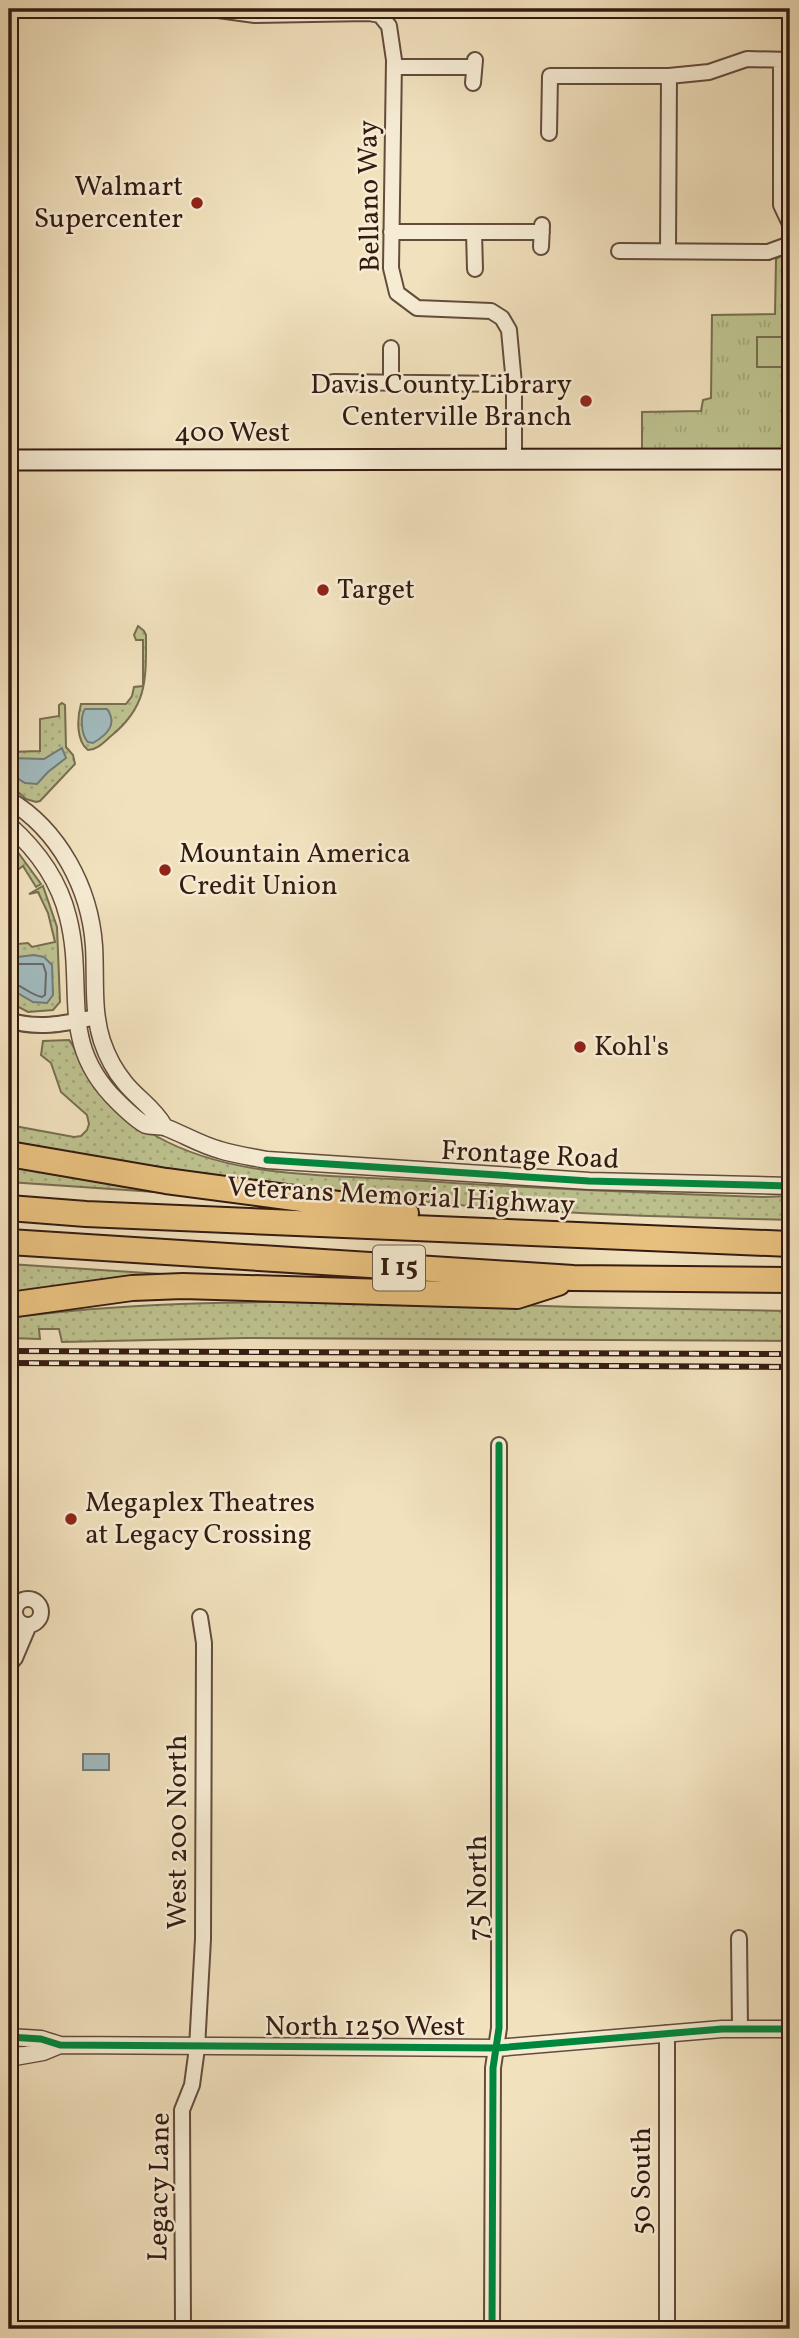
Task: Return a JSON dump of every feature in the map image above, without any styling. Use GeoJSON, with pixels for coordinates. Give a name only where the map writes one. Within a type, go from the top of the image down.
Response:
{"type":"FeatureCollection","features":[{"type":"Feature","properties":{"kind":"highway"},"geometry":{"type":"LineString","coordinates":[[9,1154],[166,1181],[549,1234]]}},
{"type":"Feature","properties":{"kind":"highway","name":"Veterans Memorial Highway"},"geometry":{"type":"LineString","coordinates":[[9,1208],[86,1214],[790,1244]]}},
{"type":"Feature","properties":{"kind":"highway","name":"I 15"},"geometry":{"type":"LineString","coordinates":[[9,1242],[573,1278],[790,1280]]}},
{"type":"Feature","properties":{"kind":"highway"},"geometry":{"type":"LineString","coordinates":[[9,1305],[132,1288],[183,1286],[517,1296],[573,1278]]}},
{"type":"Feature","properties":{"kind":"main road","name":"400 West"},"geometry":{"type":"LineString","coordinates":[[9,460],[790,459]]}},
{"type":"Feature","properties":{"kind":"street","name":"Bellano Way"},"geometry":{"type":"LineString","coordinates":[[211,9],[255,15],[369,13],[380,15],[389,26],[394,67],[391,268],[397,293],[417,308],[491,311],[502,318],[509,330],[514,384],[514,461]]}},
{"type":"Feature","properties":{"kind":"street"},"geometry":{"type":"LineString","coordinates":[[550,133],[550,76],[669,76],[709,72],[747,59],[786,60],[781,205],[790,224]]}},
{"type":"Feature","properties":{"kind":"street"},"geometry":{"type":"LineString","coordinates":[[394,67],[474,63],[473,83]]}},
{"type":"Feature","properties":{"kind":"street"},"geometry":{"type":"LineString","coordinates":[[668,250],[669,76]]}},
{"type":"Feature","properties":{"kind":"street"},"geometry":{"type":"LineString","coordinates":[[391,232],[542,235]]}},
{"type":"Feature","properties":{"kind":"street"},"geometry":{"type":"LineString","coordinates":[[474,232],[475,269]]}},
{"type":"Feature","properties":{"kind":"street"},"geometry":{"type":"LineString","coordinates":[[619,251],[768,252],[790,244]]}},
{"type":"Feature","properties":{"kind":"street"},"geometry":{"type":"LineString","coordinates":[[391,348],[391,382]]}},
{"type":"Feature","properties":{"kind":"street"},"geometry":{"type":"LineString","coordinates":[[333,382],[514,384]]}},
{"type":"Feature","properties":{"kind":"street","name":"Frontage Road"},"geometry":{"type":"LineString","coordinates":[[9,800],[34,819],[53,839],[79,884],[88,909],[93,936],[96,1017],[104,1046],[117,1071],[135,1093],[155,1110],[164,1126]]}},
{"type":"Feature","properties":{"kind":"street","name":"Frontage Road"},"geometry":{"type":"LineString","coordinates":[[9,825],[30,845],[45,865],[65,906],[72,940],[76,1021],[82,1047],[102,1085],[120,1104],[147,1125],[164,1126],[219,1150],[267,1160],[589,1181],[790,1186]]}},
{"type":"Feature","properties":{"kind":"street"},"geometry":{"type":"LineString","coordinates":[[9,1020],[30,1025],[60,1024],[96,1017]]}},
{"type":"Feature","properties":{"kind":"street","name":"75 North"},"geometry":{"type":"LineString","coordinates":[[492,2329],[493,2068],[497,2048],[499,1445]]}},
{"type":"Feature","properties":{"kind":"street"},"geometry":{"type":"LineString","coordinates":[[9,1640],[18,1602],[28,1598],[35,1601],[41,1614],[36,1622],[29,1625],[15,1658],[9,1665]]}},
{"type":"Feature","properties":{"kind":"street"},"geometry":{"type":"LineString","coordinates":[[15,1617],[29,1625]]}},
{"type":"Feature","properties":{"kind":"street","name":"West 200 North"},"geometry":{"type":"LineString","coordinates":[[197,2048],[203,1940],[204,1643],[200,1617]]}},
{"type":"Feature","properties":{"kind":"street"},"geometry":{"type":"LineString","coordinates":[[739,1938],[740,2029]]}},
{"type":"Feature","properties":{"kind":"street","name":"North 1250 West"},"geometry":{"type":"LineString","coordinates":[[9,2037],[41,2039],[60,2045],[497,2048],[722,2029],[790,2029]]}},
{"type":"Feature","properties":{"kind":"street","name":"50 South"},"geometry":{"type":"LineString","coordinates":[[667,2033],[667,2329]]}},
{"type":"Feature","properties":{"kind":"street","name":"North 1250 West"},"geometry":{"type":"LineString","coordinates":[[9,2058],[43,2052],[60,2045]]}},
{"type":"Feature","properties":{"kind":"street","name":"Legacy Lane"},"geometry":{"type":"LineString","coordinates":[[183,2329],[182,2110],[192,2085],[197,2048]]}},
{"type":"Feature","properties":{"kind":"green space"},"geometry":{"type":"Polygon","coordinates":[[[790,251],[790,459],[642,460],[642,412],[701,411],[703,400],[711,398],[712,315],[775,314],[776,259],[790,251]]]}},
{"type":"Feature","properties":{"kind":"green space"},"geometry":{"type":"Polygon","coordinates":[[[757,337],[790,337],[790,367],[757,367],[757,337]]]}},
{"type":"Feature","properties":{"kind":"green space"},"geometry":{"type":"Polygon","coordinates":[[[138,626],[146,635],[146,665],[145,678],[142,691],[138,702],[123,725],[100,745],[88,750],[79,735],[81,704],[126,704],[134,687],[143,686],[143,640],[136,640],[134,635],[138,626]]]}},
{"type":"Feature","properties":{"kind":"green space"},"geometry":{"type":"Polygon","coordinates":[[[59,705],[65,705],[66,747],[73,755],[75,764],[40,801],[26,799],[9,784],[9,752],[40,751],[40,719],[59,716],[59,705]]]}},
{"type":"Feature","properties":{"kind":"green space"},"geometry":{"type":"Polygon","coordinates":[[[17,851],[41,884],[36,887],[23,866],[9,874],[9,861],[17,851]]]}},
{"type":"Feature","properties":{"kind":"green space"},"geometry":{"type":"Polygon","coordinates":[[[43,886],[57,927],[60,1002],[53,1010],[28,1012],[9,1002],[9,941],[16,932],[18,944],[28,943],[32,947],[55,942],[48,913],[38,892],[29,894],[43,886]]]}},
{"type":"Feature","properties":{"kind":"green space"},"geometry":{"type":"Polygon","coordinates":[[[69,1040],[90,1078],[106,1098],[125,1115],[156,1136],[215,1160],[312,1175],[630,1192],[790,1196],[790,1220],[568,1212],[435,1203],[221,1177],[9,1141],[9,1125],[74,1137],[81,1136],[87,1130],[87,1115],[61,1092],[51,1063],[41,1055],[43,1041],[69,1040]]]}},
{"type":"Feature","properties":{"kind":"green space"},"geometry":{"type":"Polygon","coordinates":[[[9,1161],[214,1196],[9,1182],[9,1161]]]}},
{"type":"Feature","properties":{"kind":"green space"},"geometry":{"type":"Polygon","coordinates":[[[9,1264],[254,1280],[9,1294],[9,1264]]]}},
{"type":"Feature","properties":{"kind":"green space"},"geometry":{"type":"Polygon","coordinates":[[[404,1301],[790,1311],[790,1341],[245,1338],[62,1342],[59,1329],[39,1329],[40,1339],[9,1338],[9,1318],[58,1312],[206,1303],[404,1301]]]}},
{"type":"Feature","properties":{"kind":"water"},"geometry":{"type":"Polygon","coordinates":[[[85,709],[107,709],[110,714],[109,729],[93,743],[86,739],[82,726],[85,709]]]}},
{"type":"Feature","properties":{"kind":"water"},"geometry":{"type":"Polygon","coordinates":[[[62,748],[66,758],[37,784],[25,783],[9,773],[9,758],[44,759],[62,748]]]}},
{"type":"Feature","properties":{"kind":"water"},"geometry":{"type":"Polygon","coordinates":[[[17,957],[44,957],[52,965],[53,995],[47,1003],[33,1002],[9,988],[9,963],[17,957]]]}},
{"type":"Feature","properties":{"kind":"water"},"geometry":{"type":"Polygon","coordinates":[[[83,1754],[109,1754],[109,1770],[83,1770],[83,1754]]]}},
{"type":"Feature","properties":{"kind":"railway"},"geometry":{"type":"LineString","coordinates":[[9,1351],[790,1354]]}},
{"type":"Feature","properties":{"kind":"railway"},"geometry":{"type":"LineString","coordinates":[[9,1363],[790,1367]]}},
{"type":"Feature","properties":{"kind":"cycle path"},"geometry":{"type":"LineString","coordinates":[[267,1160],[589,1181],[790,1186]]}},
{"type":"Feature","properties":{"kind":"cycle path"},"geometry":{"type":"LineString","coordinates":[[492,2329],[493,2068],[499,2028],[499,1445]]}},
{"type":"Feature","properties":{"kind":"cycle path"},"geometry":{"type":"LineString","coordinates":[[9,2037],[41,2039],[60,2045],[497,2048],[722,2029],[790,2029]]}},
{"type":"Feature","properties":{"kind":"place","name":"Walmart Supercenter"},"geometry":{"type":"Point","coordinates":[197,203]}},
{"type":"Feature","properties":{"kind":"place","name":"Davis County Library Centerville Branch"},"geometry":{"type":"Point","coordinates":[586,401]}},
{"type":"Feature","properties":{"kind":"place","name":"Target"},"geometry":{"type":"Point","coordinates":[323,590]}},
{"type":"Feature","properties":{"kind":"place","name":"Mountain America Credit Union"},"geometry":{"type":"Point","coordinates":[165,870]}},
{"type":"Feature","properties":{"kind":"place","name":"Kohl's"},"geometry":{"type":"Point","coordinates":[580,1047]}},
{"type":"Feature","properties":{"kind":"place","name":"Megaplex Theatres at Legacy Crossing"},"geometry":{"type":"Point","coordinates":[71,1519]}}]}
